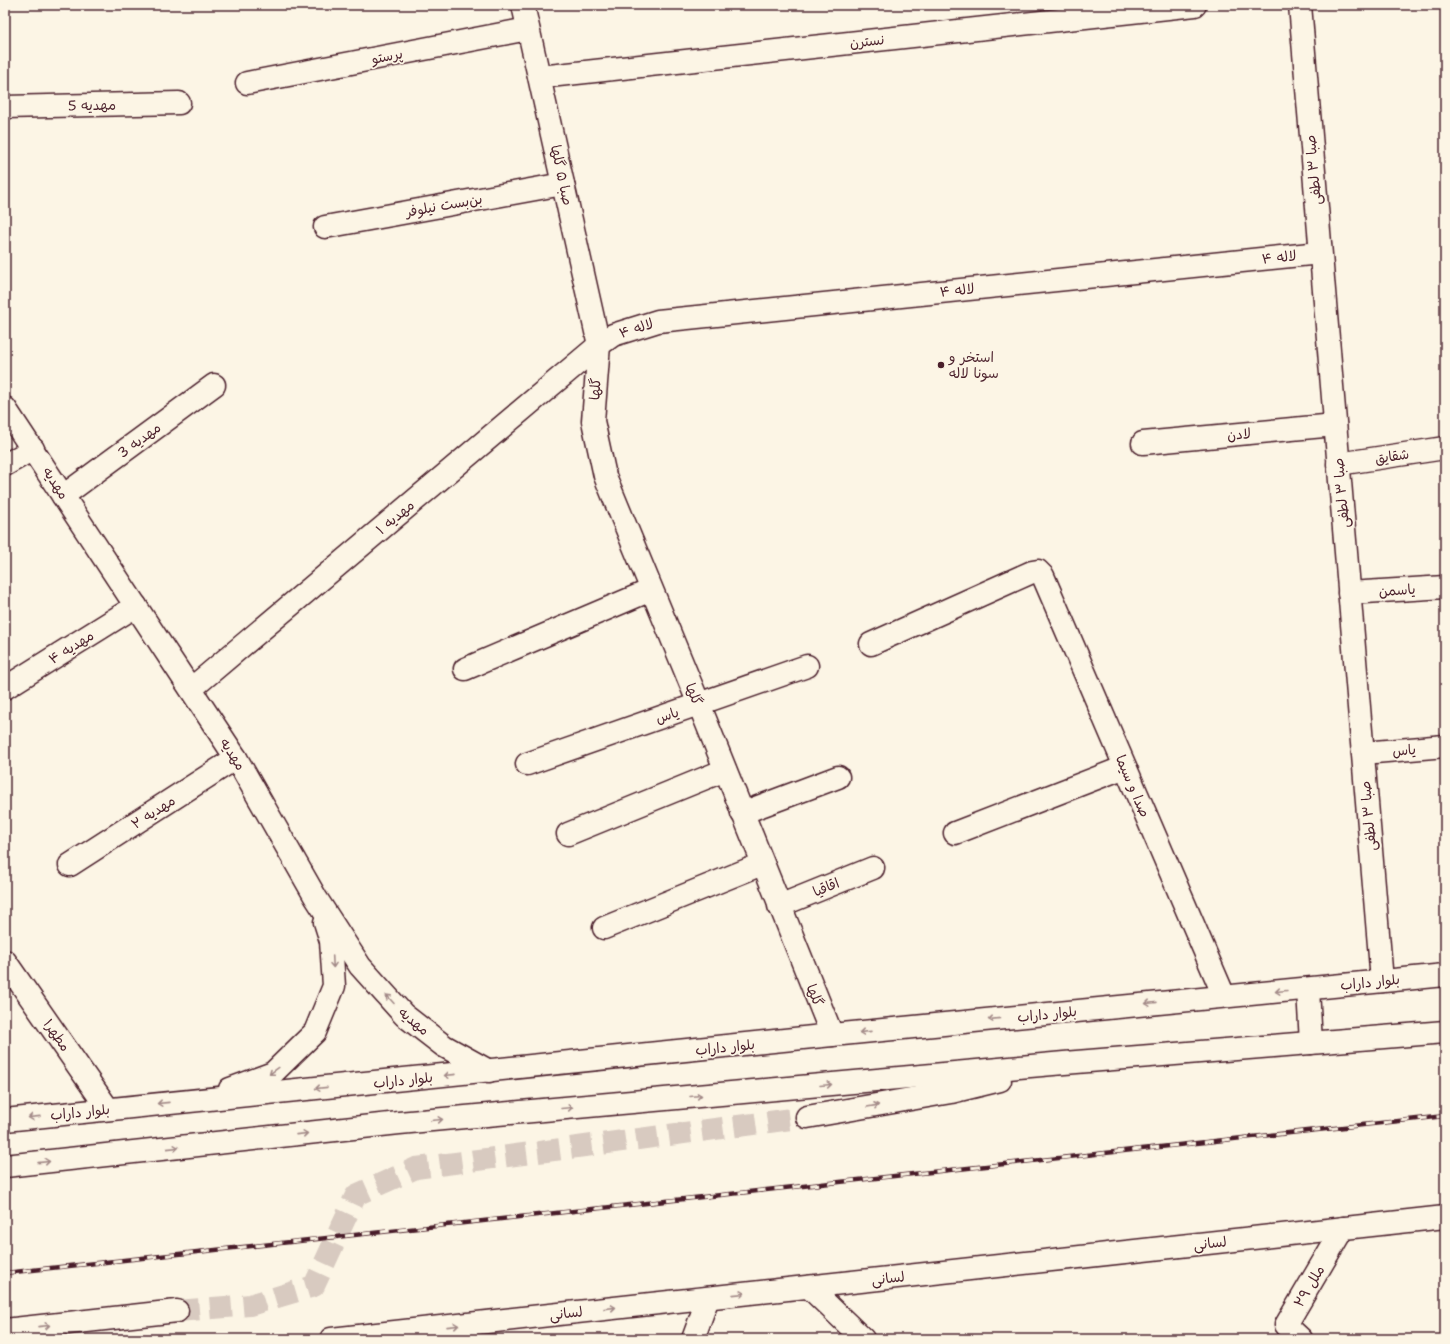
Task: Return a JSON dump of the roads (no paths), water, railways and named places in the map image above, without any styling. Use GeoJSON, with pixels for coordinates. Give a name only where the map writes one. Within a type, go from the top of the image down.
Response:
{"type":"FeatureCollection","features":[{"type":"Feature","properties":{"kind":"street","name":"صبا ۵ گلها"},"geometry":{"type":"LineString","coordinates":[[523,5],[599,345]]}},
{"type":"Feature","properties":{"kind":"street","name":"نسترن"},"geometry":{"type":"LineString","coordinates":[[540,77],[1195,5]]}},
{"type":"Feature","properties":{"kind":"street","name":"صبا ۳ لطفی"},"geometry":{"type":"LineString","coordinates":[[1300,5],[1382,981]]}},
{"type":"Feature","properties":{"kind":"street","name":"پرستو"},"geometry":{"type":"LineString","coordinates":[[247,83],[528,29]]}},
{"type":"Feature","properties":{"kind":"street","name":"مهدیه 5"},"geometry":{"type":"LineString","coordinates":[[5,107],[179,103]]}},
{"type":"Feature","properties":{"kind":"street","name":"بن‌بست نیلوفر"},"geometry":{"type":"LineString","coordinates":[[325,226],[564,184]]}},
{"type":"Feature","properties":{"kind":"street","name":"لاله ۴"},"geometry":{"type":"LineString","coordinates":[[599,345],[613,335],[658,321],[1320,253]]}},
{"type":"Feature","properties":{"kind":"street","name":"گلها"},"geometry":{"type":"LineString","coordinates":[[599,345],[593,421],[605,476],[699,704],[832,1035]]}},
{"type":"Feature","properties":{"kind":"street","name":"مهدیه ۱"},"geometry":{"type":"LineString","coordinates":[[191,689],[599,345]]}},
{"type":"Feature","properties":{"kind":"street","name":"مهدیه 3"},"geometry":{"type":"LineString","coordinates":[[63,496],[214,385]]}},
{"type":"Feature","properties":{"kind":"street","name":"مهدیه"},"geometry":{"type":"LineString","coordinates":[[5,408],[236,758],[316,898],[360,966],[404,1015],[444,1046],[489,1071]]}},
{"type":"Feature","properties":{"kind":"street","name":"لادن"},"geometry":{"type":"LineString","coordinates":[[1143,443],[1335,425]]}},
{"type":"Feature","properties":{"kind":"street","name":"شقایق"},"geometry":{"type":"LineString","coordinates":[[1338,464],[1445,448]]}},
{"type":"Feature","properties":{"kind":"street"},"geometry":{"type":"LineString","coordinates":[[5,465],[33,449]]}},
{"type":"Feature","properties":{"kind":"street","name":"صدا و سیما"},"geometry":{"type":"LineString","coordinates":[[871,644],[1032,572],[1038,571],[1043,576],[1224,996]]}},
{"type":"Feature","properties":{"kind":"street","name":"یاسمن"},"geometry":{"type":"LineString","coordinates":[[1349,593],[1445,587]]}},
{"type":"Feature","properties":{"kind":"street"},"geometry":{"type":"LineString","coordinates":[[465,668],[652,590]]}},
{"type":"Feature","properties":{"kind":"street","name":"مهدیه ۴"},"geometry":{"type":"LineString","coordinates":[[5,688],[136,606]]}},
{"type":"Feature","properties":{"kind":"street","name":"یاس"},"geometry":{"type":"LineString","coordinates":[[527,764],[807,666]]}},
{"type":"Feature","properties":{"kind":"street","name":"یاس"},"geometry":{"type":"LineString","coordinates":[[1363,753],[1445,746]]}},
{"type":"Feature","properties":{"kind":"street","name":"مهدیه ۲"},"geometry":{"type":"LineString","coordinates":[[70,866],[236,758]]}},
{"type":"Feature","properties":{"kind":"street"},"geometry":{"type":"LineString","coordinates":[[955,833],[1125,768]]}},
{"type":"Feature","properties":{"kind":"street"},"geometry":{"type":"LineString","coordinates":[[568,834],[725,770]]}},
{"type":"Feature","properties":{"kind":"street"},"geometry":{"type":"LineString","coordinates":[[742,813],[838,776]]}},
{"type":"Feature","properties":{"kind":"street"},"geometry":{"type":"LineString","coordinates":[[604,928],[762,864]]}},
{"type":"Feature","properties":{"kind":"street","name":"اقاقیا"},"geometry":{"type":"LineString","coordinates":[[779,906],[873,868]]}},
{"type":"Feature","properties":{"kind":"street"},"geometry":{"type":"LineString","coordinates":[[192,1101],[273,1073],[315,1032],[334,986],[332,941],[316,898]]}},
{"type":"Feature","properties":{"kind":"street","name":"مطهر۱"},"geometry":{"type":"LineString","coordinates":[[5,961],[108,1109]]}},
{"type":"Feature","properties":{"kind":"street","name":"بلوار داراب"},"geometry":{"type":"LineString","coordinates":[[5,1120],[832,1035],[1445,975]]}},
{"type":"Feature","properties":{"kind":"street"},"geometry":{"type":"LineString","coordinates":[[1308,989],[1311,1043]]}},
{"type":"Feature","properties":{"kind":"street"},"geometry":{"type":"LineString","coordinates":[[5,1166],[399,1123],[1064,1063],[1445,1032]]}},
{"type":"Feature","properties":{"kind":"street"},"geometry":{"type":"LineString","coordinates":[[807,1117],[951,1092],[1064,1063]]}},
{"type":"Feature","properties":{"kind":"street","name":"لسانی"},"geometry":{"type":"LineString","coordinates":[[331,1339],[423,1334],[708,1298],[1445,1217]]}},
{"type":"Feature","properties":{"kind":"street","name":"ملل ۲۹"},"geometry":{"type":"LineString","coordinates":[[1301,1339],[1286,1325],[1343,1228]]}},
{"type":"Feature","properties":{"kind":"street"},"geometry":{"type":"LineString","coordinates":[[809,1287],[863,1339]]}},
{"type":"Feature","properties":{"kind":"street"},"geometry":{"type":"LineString","coordinates":[[693,1339],[708,1298]]}},
{"type":"Feature","properties":{"kind":"street"},"geometry":{"type":"LineString","coordinates":[[5,1330],[177,1311]]}},
{"type":"Feature","properties":{"kind":"tunnel"},"geometry":{"type":"LineString","coordinates":[[177,1311],[250,1305],[314,1286],[356,1195],[416,1168],[807,1117]]}},
{"type":"Feature","properties":{"kind":"railway"},"geometry":{"type":"LineString","coordinates":[[5,1273],[1445,1116]]}},
{"type":"Feature","properties":{"kind":"place","name":"استخر و سونا لاله"},"geometry":{"type":"Point","coordinates":[941,365]}}]}
